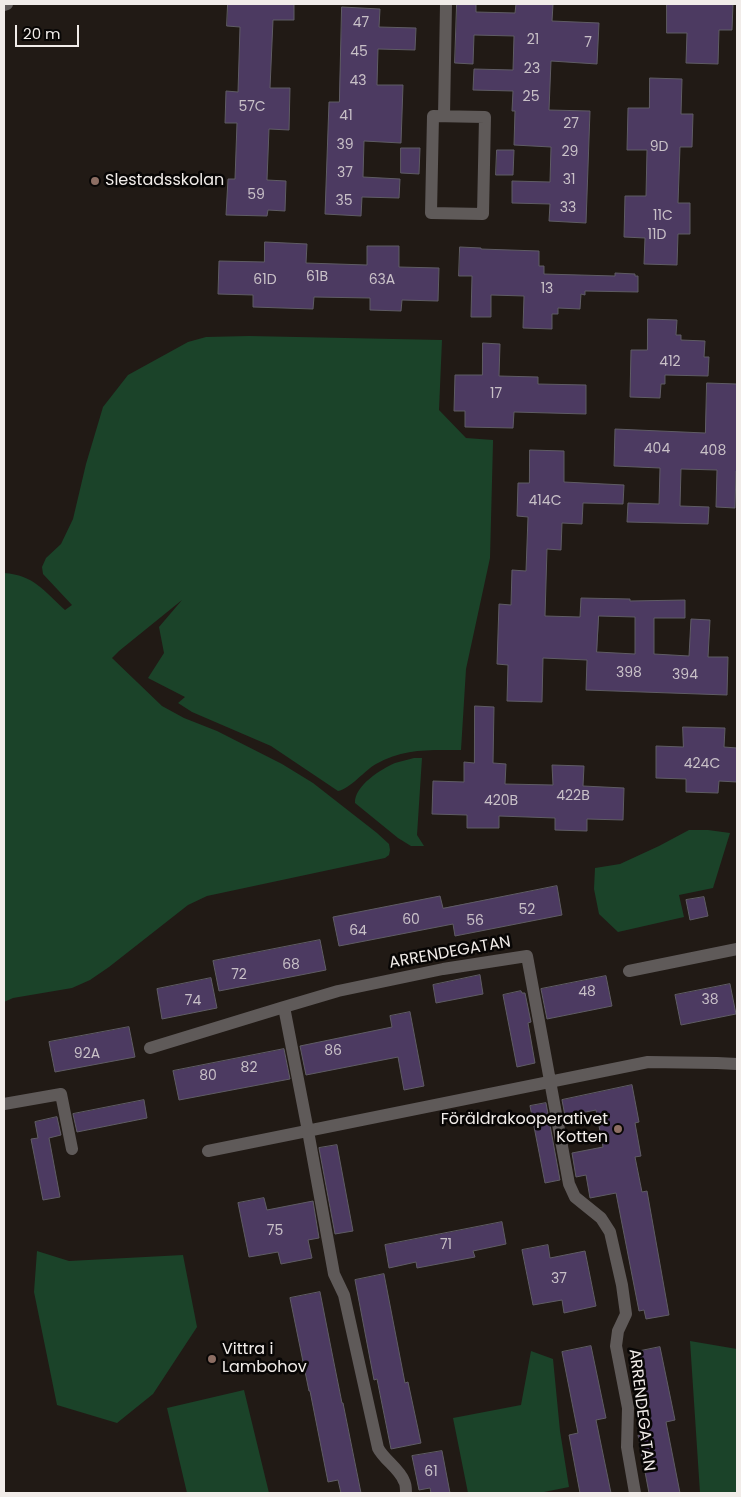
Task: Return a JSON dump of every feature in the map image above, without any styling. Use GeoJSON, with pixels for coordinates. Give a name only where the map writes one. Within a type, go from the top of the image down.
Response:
{"type":"FeatureCollection","features":[{"type":"Feature","properties":{"kind":"street"},"geometry":{"type":"LineString","coordinates":[[444,116],[446,4]]}},
{"type":"Feature","properties":{"kind":"street"},"geometry":{"type":"LineString","coordinates":[[433,116],[444,116],[485,117],[483,214],[431,213],[433,116]]}},
{"type":"Feature","properties":{"kind":"street"},"geometry":{"type":"LineString","coordinates":[[629,971],[737,950]]}},
{"type":"Feature","properties":{"kind":"street","name":"ARRENDEGATAN"},"geometry":{"type":"LineString","coordinates":[[150,1048],[347,989],[443,969],[527,956],[569,1184],[575,1197],[601,1218],[610,1232],[622,1284],[626,1314],[618,1331],[616,1346],[628,1408],[627,1447],[636,1493]]}},
{"type":"Feature","properties":{"kind":"street"},"geometry":{"type":"LineString","coordinates":[[284,1007],[334,1274],[344,1296],[378,1448],[404,1481],[406,1493]]}},
{"type":"Feature","properties":{"kind":"street"},"geometry":{"type":"LineString","coordinates":[[208,1151],[648,1062],[717,1062],[737,1064]]}},
{"type":"Feature","properties":{"kind":"street"},"geometry":{"type":"LineString","coordinates":[[4,1104],[61,1094],[72,1149]]}},
{"type":"Feature","properties":{"kind":"green space"},"geometry":{"type":"Polygon","coordinates":[[[249,336],[442,340],[439,410],[466,438],[493,440],[490,558],[466,669],[461,750],[417,751],[397,755],[376,764],[343,790],[338,791],[271,746],[192,712],[178,703],[185,697],[148,678],[164,653],[159,627],[182,600],[112,658],[162,706],[282,764],[313,783],[389,844],[389,855],[385,858],[207,896],[188,905],[90,980],[72,988],[13,998],[4,1002],[4,573],[23,577],[38,585],[65,610],[72,605],[43,574],[42,567],[46,558],[61,544],[73,519],[86,464],[103,407],[128,375],[188,342],[206,337],[249,336]]]}},
{"type":"Feature","properties":{"kind":"green space"},"geometry":{"type":"Polygon","coordinates":[[[422,758],[417,835],[424,846],[411,846],[398,838],[355,803],[359,790],[369,779],[395,763],[422,758]]]}},
{"type":"Feature","properties":{"kind":"green space"},"geometry":{"type":"Polygon","coordinates":[[[689,830],[730,833],[713,888],[679,895],[684,917],[618,932],[599,914],[594,889],[595,868],[620,864],[689,830]]]}},
{"type":"Feature","properties":{"kind":"green space"},"geometry":{"type":"Polygon","coordinates":[[[37,1251],[69,1261],[183,1255],[197,1327],[153,1394],[117,1423],[57,1405],[34,1292],[37,1251]]]}},
{"type":"Feature","properties":{"kind":"green space"},"geometry":{"type":"Polygon","coordinates":[[[690,1341],[737,1349],[737,1493],[700,1493],[690,1341]]]}},
{"type":"Feature","properties":{"kind":"green space"},"geometry":{"type":"Polygon","coordinates":[[[531,1351],[553,1359],[560,1431],[569,1487],[539,1493],[468,1493],[453,1418],[521,1405],[531,1351]]]}},
{"type":"Feature","properties":{"kind":"green space"},"geometry":{"type":"Polygon","coordinates":[[[244,1390],[269,1493],[187,1493],[167,1408],[244,1390]]]}},
{"type":"Feature","properties":{"kind":"building"},"geometry":{"type":"Polygon","coordinates":[[[228,4],[294,4],[294,20],[273,20],[270,88],[290,88],[289,130],[269,129],[267,180],[286,181],[285,211],[268,210],[267,216],[226,215],[228,179],[235,179],[237,123],[225,123],[226,91],[238,92],[240,27],[227,26],[228,4]]]}},
{"type":"Feature","properties":{"kind":"building"},"geometry":{"type":"Polygon","coordinates":[[[457,4],[476,4],[476,12],[515,13],[516,4],[553,4],[552,21],[599,23],[597,64],[551,61],[549,110],[590,111],[586,223],[549,221],[550,204],[512,203],[512,181],[550,182],[551,147],[514,145],[515,111],[512,111],[513,91],[473,90],[474,69],[513,70],[514,36],[474,35],[473,64],[455,63],[457,4]]]}},
{"type":"Feature","properties":{"kind":"building"},"geometry":{"type":"Polygon","coordinates":[[[667,4],[733,4],[732,30],[719,30],[718,64],[686,63],[687,33],[667,33],[667,4]]]}},
{"type":"Feature","properties":{"kind":"building"},"geometry":{"type":"Polygon","coordinates":[[[342,7],[380,9],[379,27],[416,28],[415,50],[378,49],[377,85],[403,85],[401,143],[364,141],[363,177],[400,179],[399,198],[362,197],[361,216],[325,214],[329,102],[339,102],[342,7]]]}},
{"type":"Feature","properties":{"kind":"building"},"geometry":{"type":"Polygon","coordinates":[[[650,78],[682,79],[681,114],[693,114],[692,147],[680,147],[678,203],[690,203],[690,234],[678,234],[677,265],[644,264],[645,238],[624,237],[625,196],[646,196],[647,150],[627,150],[628,108],[649,108],[650,78]]]}},
{"type":"Feature","properties":{"kind":"building"},"geometry":{"type":"Polygon","coordinates":[[[401,148],[420,148],[419,174],[401,173],[401,148]]]}},
{"type":"Feature","properties":{"kind":"building"},"geometry":{"type":"Polygon","coordinates":[[[497,150],[514,150],[513,175],[496,175],[497,150]]]}},
{"type":"Feature","properties":{"kind":"building"},"geometry":{"type":"Polygon","coordinates":[[[265,242],[307,244],[306,263],[367,265],[367,246],[399,246],[399,267],[439,268],[438,301],[402,300],[401,311],[370,310],[370,298],[314,297],[313,309],[253,307],[253,295],[218,294],[219,261],[264,262],[265,242]]]}},
{"type":"Feature","properties":{"kind":"building"},"geometry":{"type":"Polygon","coordinates":[[[460,247],[539,251],[539,266],[544,266],[544,274],[615,276],[615,273],[635,274],[635,276],[638,276],[638,292],[585,291],[585,295],[581,294],[580,309],[558,308],[558,314],[552,314],[552,329],[523,328],[524,296],[491,295],[491,317],[471,317],[472,276],[459,276],[460,247]]]}},
{"type":"Feature","properties":{"kind":"building"},"geometry":{"type":"Polygon","coordinates":[[[648,319],[677,320],[676,335],[681,335],[681,340],[705,341],[704,357],[709,357],[708,376],[665,375],[665,384],[661,384],[660,398],[630,397],[631,350],[647,350],[648,319]]]}},
{"type":"Feature","properties":{"kind":"building"},"geometry":{"type":"Polygon","coordinates":[[[483,343],[500,344],[499,376],[538,377],[538,384],[586,385],[586,414],[514,412],[513,428],[465,427],[465,411],[454,411],[455,375],[482,375],[483,343]]]}},
{"type":"Feature","properties":{"kind":"building"},"geometry":{"type":"Polygon","coordinates":[[[707,383],[737,384],[735,508],[716,507],[717,470],[681,469],[680,506],[709,507],[708,524],[627,522],[628,503],[659,504],[660,468],[614,466],[615,429],[705,433],[707,383]]]}},
{"type":"Feature","properties":{"kind":"building"},"geometry":{"type":"Polygon","coordinates":[[[530,450],[564,451],[564,482],[624,485],[623,504],[583,503],[582,524],[562,523],[561,550],[547,549],[545,616],[580,617],[581,598],[630,599],[630,601],[685,600],[685,618],[654,618],[654,654],[689,656],[691,619],[710,620],[708,657],[728,657],[727,695],[586,690],[587,660],[543,658],[542,702],[507,701],[508,665],[497,664],[499,604],[511,605],[512,570],[526,571],[528,517],[517,516],[518,483],[529,483],[530,450]],[[599,616],[597,652],[635,654],[635,617],[599,616]]]}},
{"type":"Feature","properties":{"kind":"building"},"geometry":{"type":"Polygon","coordinates":[[[475,706],[494,707],[493,763],[506,764],[505,784],[553,785],[552,765],[584,766],[583,786],[624,788],[623,820],[587,819],[587,831],[555,830],[555,818],[499,816],[499,828],[467,828],[467,815],[432,814],[433,781],[464,782],[464,762],[474,763],[475,706]]]}},
{"type":"Feature","properties":{"kind":"building"},"geometry":{"type":"Polygon","coordinates":[[[683,727],[725,728],[724,747],[737,748],[737,782],[719,781],[718,793],[686,792],[686,779],[656,778],[656,746],[683,747],[683,727]]]}},
{"type":"Feature","properties":{"kind":"building"},"geometry":{"type":"Polygon","coordinates":[[[557,886],[562,915],[455,936],[453,924],[339,946],[333,917],[440,896],[443,908],[557,886]]]}},
{"type":"Feature","properties":{"kind":"building"},"geometry":{"type":"Polygon","coordinates":[[[704,897],[708,916],[690,920],[686,900],[704,897]]]}},
{"type":"Feature","properties":{"kind":"building"},"geometry":{"type":"Polygon","coordinates":[[[320,940],[326,970],[219,991],[213,961],[320,940]]]}},
{"type":"Feature","properties":{"kind":"building"},"geometry":{"type":"Polygon","coordinates":[[[480,975],[483,994],[436,1003],[433,985],[480,975]]]}},
{"type":"Feature","properties":{"kind":"building"},"geometry":{"type":"Polygon","coordinates":[[[606,976],[612,1006],[547,1019],[541,989],[606,976]]]}},
{"type":"Feature","properties":{"kind":"building"},"geometry":{"type":"Polygon","coordinates":[[[211,978],[217,1008],[162,1019],[157,989],[211,978]]]}},
{"type":"Feature","properties":{"kind":"building"},"geometry":{"type":"Polygon","coordinates":[[[730,984],[736,1014],[681,1025],[675,995],[730,984]]]}},
{"type":"Feature","properties":{"kind":"building"},"geometry":{"type":"Polygon","coordinates":[[[521,991],[525,993],[531,1022],[528,1023],[535,1063],[517,1067],[503,995],[521,991]]]}},
{"type":"Feature","properties":{"kind":"building"},"geometry":{"type":"Polygon","coordinates":[[[410,1012],[424,1086],[404,1090],[398,1057],[306,1075],[300,1046],[392,1027],[390,1016],[410,1012]]]}},
{"type":"Feature","properties":{"kind":"building"},"geometry":{"type":"Polygon","coordinates":[[[129,1027],[135,1057],[55,1072],[49,1042],[129,1027]]]}},
{"type":"Feature","properties":{"kind":"building"},"geometry":{"type":"Polygon","coordinates":[[[284,1049],[290,1079],[179,1100],[173,1071],[284,1049]]]}},
{"type":"Feature","properties":{"kind":"building"},"geometry":{"type":"Polygon","coordinates":[[[632,1085],[639,1122],[635,1123],[641,1156],[635,1157],[642,1192],[647,1191],[669,1315],[646,1319],[644,1310],[639,1311],[616,1193],[590,1198],[586,1175],[576,1177],[572,1153],[603,1147],[596,1110],[565,1116],[562,1100],[632,1085]]]}},
{"type":"Feature","properties":{"kind":"building"},"geometry":{"type":"Polygon","coordinates":[[[144,1100],[147,1118],[77,1132],[73,1114],[144,1100]]]}},
{"type":"Feature","properties":{"kind":"building"},"geometry":{"type":"Polygon","coordinates":[[[546,1103],[560,1180],[545,1183],[530,1106],[546,1103]]]}},
{"type":"Feature","properties":{"kind":"building"},"geometry":{"type":"Polygon","coordinates":[[[57,1117],[61,1135],[49,1138],[60,1197],[43,1200],[31,1139],[38,1138],[35,1122],[57,1117]]]}},
{"type":"Feature","properties":{"kind":"building"},"geometry":{"type":"Polygon","coordinates":[[[337,1145],[353,1231],[335,1234],[319,1148],[337,1145]]]}},
{"type":"Feature","properties":{"kind":"building"},"geometry":{"type":"Polygon","coordinates":[[[264,1198],[267,1210],[313,1201],[319,1238],[308,1240],[312,1258],[281,1264],[278,1252],[249,1257],[238,1203],[264,1198]]]}},
{"type":"Feature","properties":{"kind":"building"},"geometry":{"type":"Polygon","coordinates":[[[502,1222],[506,1244],[473,1251],[475,1257],[417,1268],[416,1262],[389,1268],[385,1245],[502,1222]]]}},
{"type":"Feature","properties":{"kind":"building"},"geometry":{"type":"Polygon","coordinates":[[[548,1245],[550,1258],[585,1251],[596,1306],[564,1313],[562,1300],[533,1305],[522,1250],[548,1245]]]}},
{"type":"Feature","properties":{"kind":"building"},"geometry":{"type":"Polygon","coordinates":[[[384,1274],[405,1383],[408,1382],[421,1443],[391,1449],[377,1379],[374,1380],[355,1280],[384,1274]]]}},
{"type":"Feature","properties":{"kind":"building"},"geometry":{"type":"Polygon","coordinates":[[[320,1292],[361,1493],[341,1493],[338,1480],[328,1482],[290,1298],[320,1292]]]}},
{"type":"Feature","properties":{"kind":"building"},"geometry":{"type":"Polygon","coordinates":[[[591,1346],[606,1418],[596,1420],[611,1493],[580,1493],[569,1435],[578,1433],[562,1352],[591,1346]]]}},
{"type":"Feature","properties":{"kind":"building"},"geometry":{"type":"Polygon","coordinates":[[[660,1347],[675,1420],[666,1422],[680,1493],[649,1493],[638,1435],[647,1434],[631,1353],[660,1347]]]}},
{"type":"Feature","properties":{"kind":"building"},"geometry":{"type":"Polygon","coordinates":[[[442,1451],[450,1493],[431,1493],[430,1488],[419,1490],[412,1456],[442,1451]]]}},
{"type":"Feature","properties":{"kind":"place","name":"Slestadsskolan"},"geometry":{"type":"Point","coordinates":[95,181]}},
{"type":"Feature","properties":{"kind":"place","name":"Föräldrakooperativet Kotten"},"geometry":{"type":"Point","coordinates":[618,1129]}},
{"type":"Feature","properties":{"kind":"place","name":"Vittra i Lambohov"},"geometry":{"type":"Point","coordinates":[212,1359]}}]}
